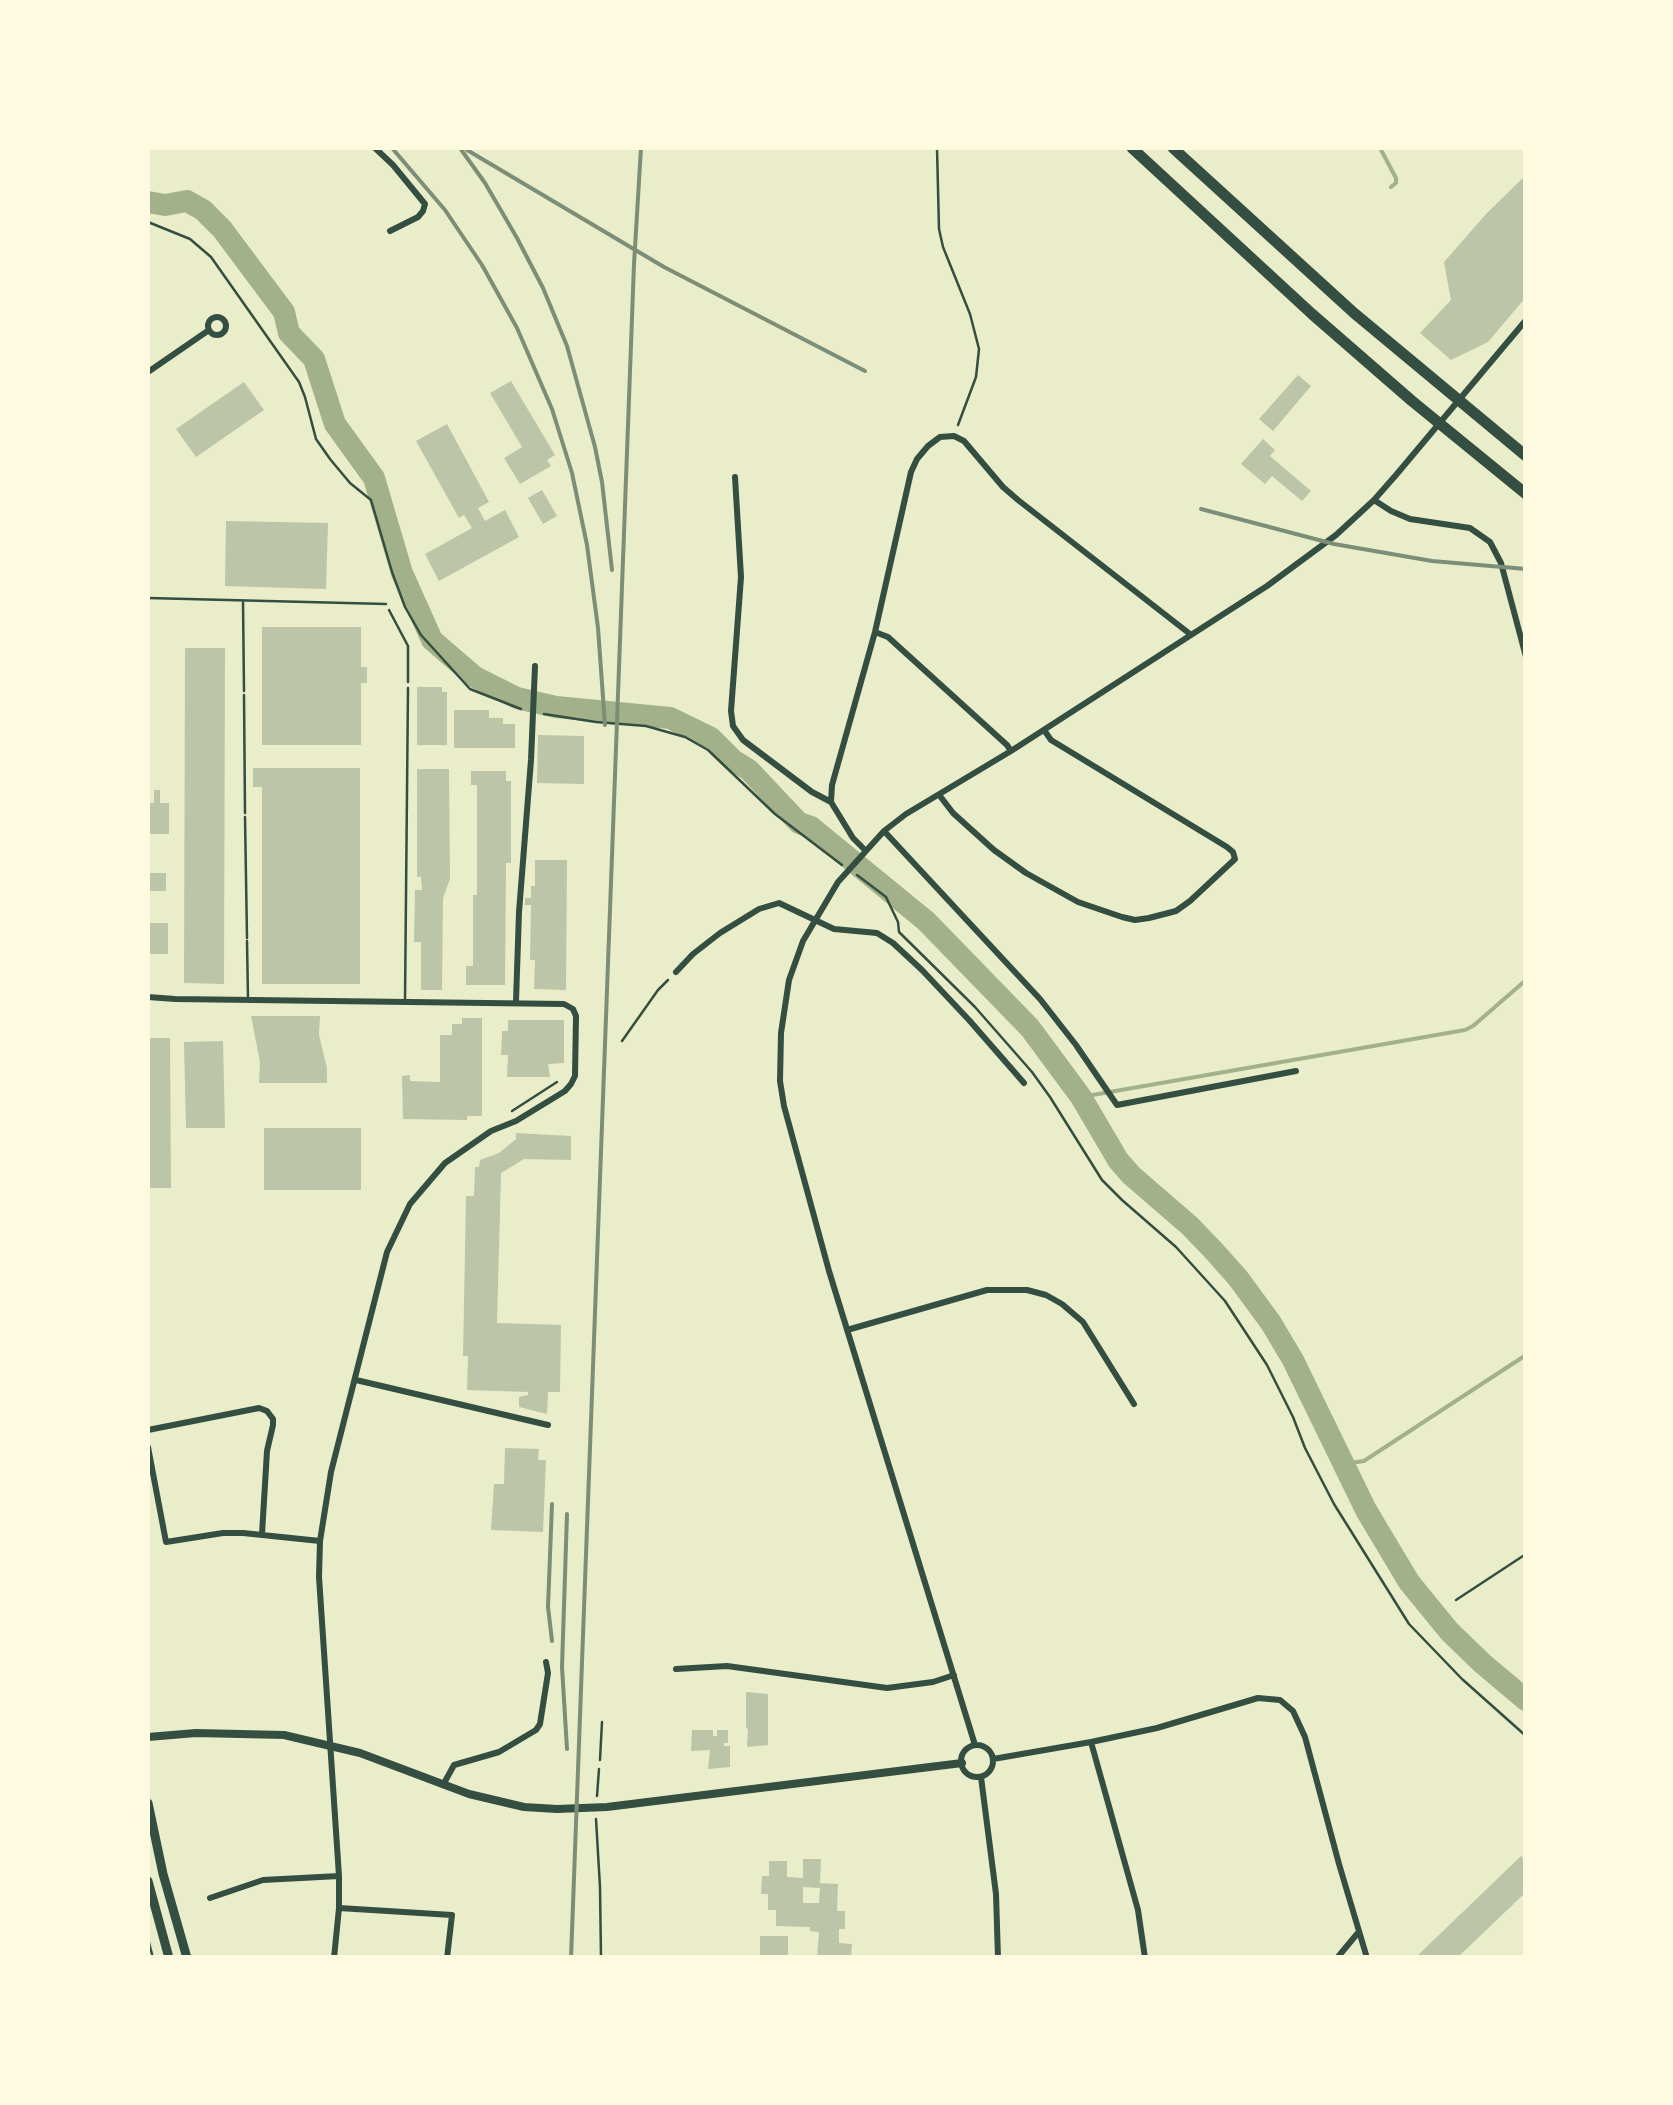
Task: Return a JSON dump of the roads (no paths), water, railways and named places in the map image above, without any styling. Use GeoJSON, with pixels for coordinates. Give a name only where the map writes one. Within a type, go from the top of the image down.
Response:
{"type":"FeatureCollection","features":[{"type":"Feature","properties":{"kind":"highway"},"geometry":{"type":"LineString","coordinates":[[1132,148],[1312,314],[1526,494]]}},
{"type":"Feature","properties":{"kind":"highway"},"geometry":{"type":"LineString","coordinates":[[1173,148],[1342,302],[1526,456]]}},
{"type":"Feature","properties":{"kind":"main road"},"geometry":{"type":"LineString","coordinates":[[148,1803],[187,1958]]}},
{"type":"Feature","properties":{"kind":"main road"},"geometry":{"type":"LineString","coordinates":[[148,1881],[169,1958]]}},
{"type":"Feature","properties":{"kind":"street"},"geometry":{"type":"LineString","coordinates":[[375,148],[425,204],[418,217],[390,232]]}},
{"type":"Feature","properties":{"kind":"street"},"geometry":{"type":"LineString","coordinates":[[975,1745],[790,1132],[780,1081],[780,1033],[789,980],[813,920],[840,879],[884,831],[1288,571],[1336,536],[1374,500],[1526,320]]}},
{"type":"Feature","properties":{"kind":"street"},"geometry":{"type":"LineString","coordinates":[[148,372],[209,330]]}},
{"type":"Feature","properties":{"kind":"street"},"geometry":{"type":"LineString","coordinates":[[831,802],[832,785],[874,632],[911,472],[916,458],[940,437],[954,436],[970,447],[1018,500],[1190,634]]}},
{"type":"Feature","properties":{"kind":"street"},"geometry":{"type":"LineString","coordinates":[[735,477],[741,553],[730,711],[733,726],[744,740],[831,802],[863,852]]}},
{"type":"Feature","properties":{"kind":"street"},"geometry":{"type":"LineString","coordinates":[[1374,500],[1400,516],[1470,528],[1490,542],[1502,563],[1526,657]]}},
{"type":"Feature","properties":{"kind":"street"},"geometry":{"type":"LineString","coordinates":[[874,632],[888,637],[1011,751]]}},
{"type":"Feature","properties":{"kind":"street"},"geometry":{"type":"LineString","coordinates":[[516,1002],[534,666]]}},
{"type":"Feature","properties":{"kind":"street"},"geometry":{"type":"LineString","coordinates":[[940,796],[1018,868],[1078,902],[1122,918],[1149,918],[1176,910],[1234,859],[1227,847],[1051,740],[1044,730]]}},
{"type":"Feature","properties":{"kind":"street"},"geometry":{"type":"LineString","coordinates":[[884,831],[1040,999],[1117,1104],[1296,1071]]}},
{"type":"Feature","properties":{"kind":"street"},"geometry":{"type":"LineString","coordinates":[[676,972],[700,948],[759,909],[779,903],[834,929],[876,933],[893,942],[1024,1084]]}},
{"type":"Feature","properties":{"kind":"street"},"geometry":{"type":"LineString","coordinates":[[148,997],[564,1004],[574,1009],[576,1016],[575,1076],[565,1091],[516,1122],[491,1131],[446,1162],[406,1211],[387,1252],[331,1472],[320,1541],[339,1876],[334,1958]]}},
{"type":"Feature","properties":{"kind":"street"},"geometry":{"type":"LineString","coordinates":[[847,1330],[987,1290],[1027,1290],[1062,1304],[1083,1322],[1134,1404]]}},
{"type":"Feature","properties":{"kind":"street"},"geometry":{"type":"LineString","coordinates":[[356,1380],[548,1425]]}},
{"type":"Feature","properties":{"kind":"street"},"geometry":{"type":"LineString","coordinates":[[148,1430],[260,1408],[267,1410],[273,1425],[267,1451],[262,1534]]}},
{"type":"Feature","properties":{"kind":"street"},"geometry":{"type":"LineString","coordinates":[[148,1448],[166,1542],[224,1533],[320,1541]]}},
{"type":"Feature","properties":{"kind":"street"},"geometry":{"type":"LineString","coordinates":[[442,1785],[454,1765],[499,1752],[536,1730],[548,1673],[546,1662]]}},
{"type":"Feature","properties":{"kind":"street"},"geometry":{"type":"LineString","coordinates":[[676,1669],[727,1666],[887,1688],[954,1675]]}},
{"type":"Feature","properties":{"kind":"street"},"geometry":{"type":"LineString","coordinates":[[993,1758],[1158,1728],[1258,1698],[1288,1704],[1305,1737],[1367,1958]]}},
{"type":"Feature","properties":{"kind":"street"},"geometry":{"type":"LineString","coordinates":[[148,1736],[284,1736],[360,1752],[468,1794],[511,1804],[582,1809],[962,1764]]}},
{"type":"Feature","properties":{"kind":"street"},"geometry":{"type":"LineString","coordinates":[[1091,1742],[1138,1910],[1145,1958]]}},
{"type":"Feature","properties":{"kind":"street"},"geometry":{"type":"LineString","coordinates":[[975,1745],[987,1748],[993,1758],[992,1768],[980,1777],[968,1774],[962,1764],[964,1752],[975,1745]]}},
{"type":"Feature","properties":{"kind":"street"},"geometry":{"type":"LineString","coordinates":[[980,1777],[996,1894],[998,1958]]}},
{"type":"Feature","properties":{"kind":"street"},"geometry":{"type":"LineString","coordinates":[[210,1898],[263,1880],[339,1876]]}},
{"type":"Feature","properties":{"kind":"street"},"geometry":{"type":"LineString","coordinates":[[339,1908],[452,1915],[448,1958]]}},
{"type":"Feature","properties":{"kind":"street"},"geometry":{"type":"LineString","coordinates":[[1337,1958],[1358,1933]]}},
{"type":"Feature","properties":{"kind":"lane"},"geometry":{"type":"LineString","coordinates":[[148,598],[386,604]]}},
{"type":"Feature","properties":{"kind":"lane"},"geometry":{"type":"LineString","coordinates":[[243,600],[248,999]]}},
{"type":"Feature","properties":{"kind":"lane"},"geometry":{"type":"LineString","coordinates":[[405,1001],[408,688]]}},
{"type":"Feature","properties":{"kind":"lane"},"geometry":{"type":"LineString","coordinates":[[600,1760],[602,1722]]}},
{"type":"Feature","properties":{"kind":"waterway"},"geometry":{"type":"LineString","coordinates":[[1380,148],[1396,178],[1391,187]]}},
{"type":"Feature","properties":{"kind":"waterway"},"geometry":{"type":"LineString","coordinates":[[148,202],[165,205],[187,201],[203,210],[222,229],[284,312],[289,333],[314,359],[335,424],[374,478],[402,573],[432,640],[475,677],[517,698],[556,707],[670,718],[711,738],[749,770],[799,823],[811,827],[926,921],[1030,1028],[1081,1097],[1118,1160],[1214,1251],[1271,1323],[1366,1510],[1409,1582],[1449,1631],[1526,1700]]}},
{"type":"Feature","properties":{"kind":"waterway"},"geometry":{"type":"LineString","coordinates":[[1081,1097],[1465,1030],[1526,980]]}},
{"type":"Feature","properties":{"kind":"waterway"},"geometry":{"type":"LineString","coordinates":[[1343,1464],[1364,1461],[1526,1355]]}},
{"type":"Feature","properties":{"kind":"railway"},"geometry":{"type":"LineString","coordinates":[[392,148],[445,210],[482,265],[517,328],[552,409],[572,473],[587,545],[605,725]]}},
{"type":"Feature","properties":{"kind":"railway"},"geometry":{"type":"LineString","coordinates":[[460,148],[517,238],[567,346],[595,447],[612,570]]}},
{"type":"Feature","properties":{"kind":"railway"},"geometry":{"type":"LineString","coordinates":[[571,1958],[641,148]]}},
{"type":"Feature","properties":{"kind":"railway"},"geometry":{"type":"LineString","coordinates":[[467,150],[664,267],[865,371]]}},
{"type":"Feature","properties":{"kind":"railway"},"geometry":{"type":"LineString","coordinates":[[1201,509],[1334,544],[1432,561],[1526,569]]}},
{"type":"Feature","properties":{"kind":"railway"},"geometry":{"type":"LineString","coordinates":[[552,1504],[548,1607],[552,1641]]}},
{"type":"Feature","properties":{"kind":"railway"},"geometry":{"type":"LineString","coordinates":[[567,1514],[562,1667],[567,1749]]}}]}
